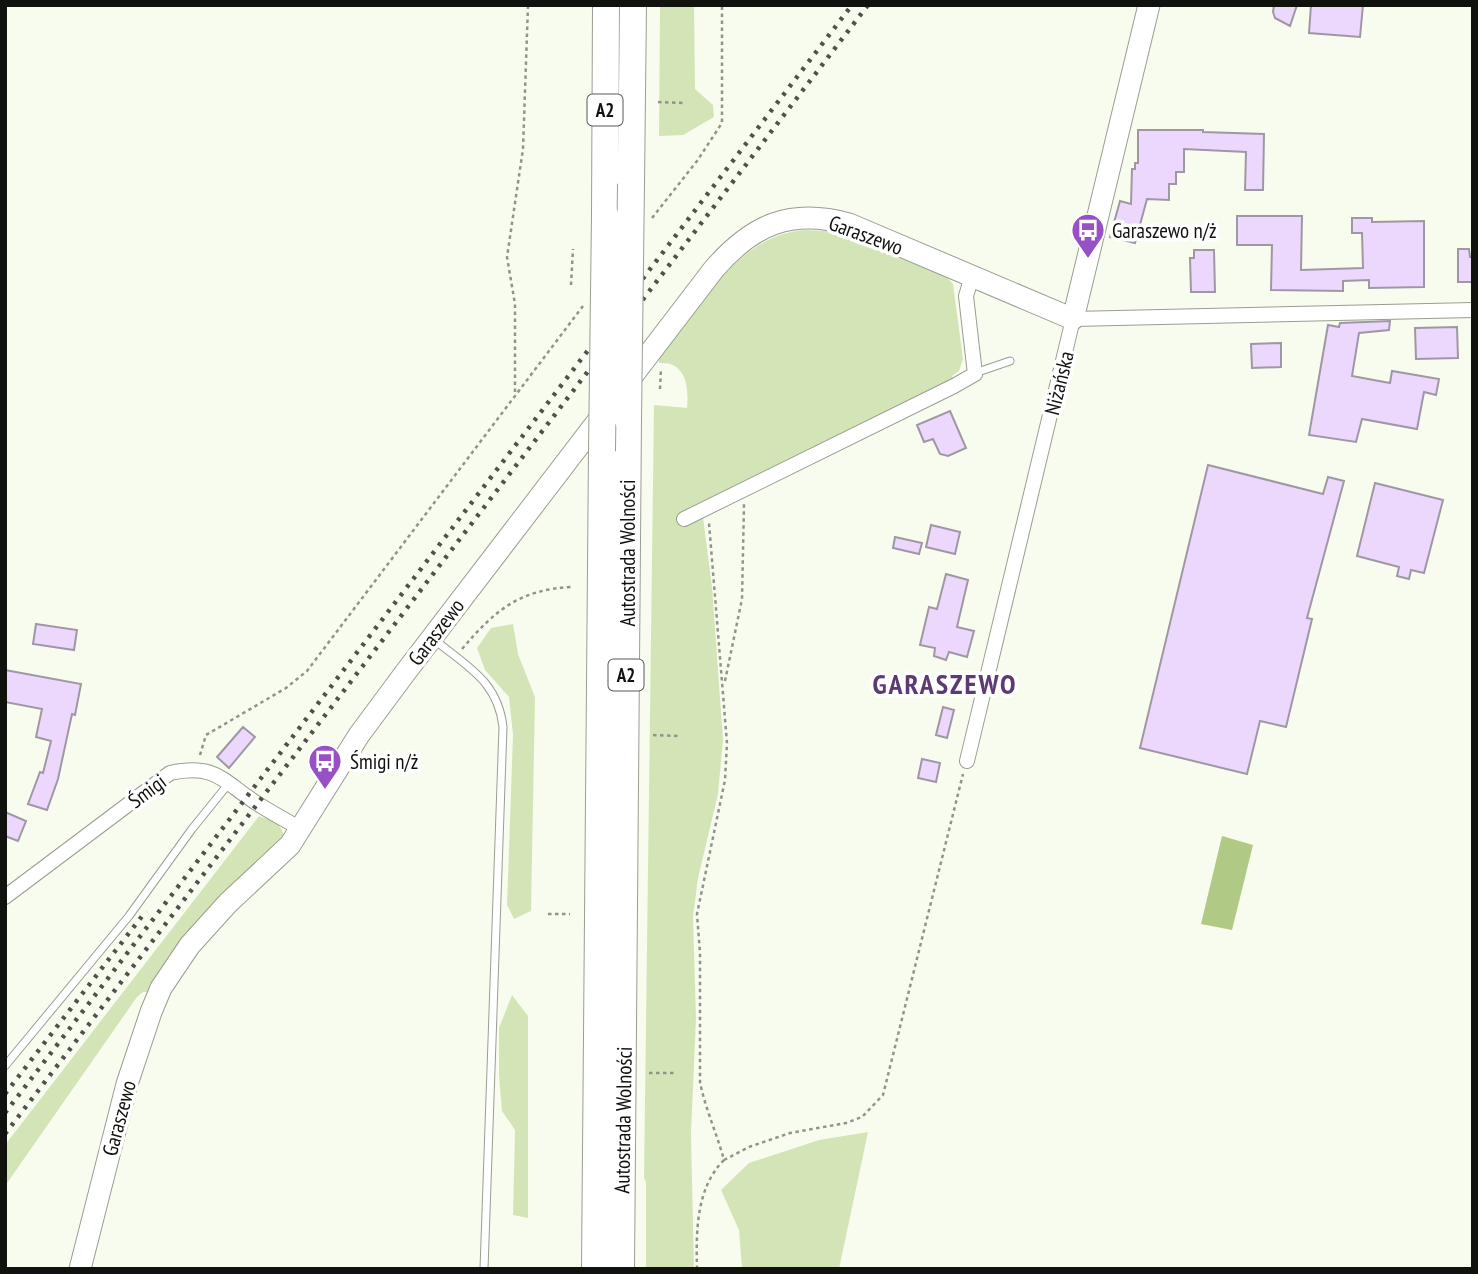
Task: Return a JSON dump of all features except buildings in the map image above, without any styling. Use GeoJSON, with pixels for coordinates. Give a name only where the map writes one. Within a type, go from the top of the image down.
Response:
{"type":"FeatureCollection","features":[{"type":"Feature","properties":{"kind":"highway","name":"Autostrada Wolności"},"geometry":{"type":"LineString","coordinates":[[595,1269],[606,5]]}},
{"type":"Feature","properties":{"kind":"highway","name":"Autostrada Wolności"},"geometry":{"type":"LineString","coordinates":[[621,1269],[633,5]]}},
{"type":"Feature","properties":{"kind":"street","name":"Niżańska"},"geometry":{"type":"LineString","coordinates":[[967,761],[1149,5]]}},
{"type":"Feature","properties":{"kind":"street","name":"Garaszewo"},"geometry":{"type":"LineString","coordinates":[[80,1269],[127,1084],[161,988],[190,945],[228,903],[290,845],[359,735],[432,638],[714,269],[738,243],[751,234],[788,219],[809,217],[836,221],[1073,319],[1473,310]]}},
{"type":"Feature","properties":{"kind":"street"},"geometry":{"type":"LineString","coordinates":[[684,519],[975,374],[966,296],[972,276]]}},
{"type":"Feature","properties":{"kind":"street"},"geometry":{"type":"LineString","coordinates":[[197,769],[211,772],[230,782],[257,804],[301,829]]}},
{"type":"Feature","properties":{"kind":"street","name":"Śmigi"},"geometry":{"type":"LineString","coordinates":[[5,897],[170,773],[197,769]]}},
{"type":"Feature","properties":{"kind":"lane"},"geometry":{"type":"LineString","coordinates":[[975,374],[1010,361]]}},
{"type":"Feature","properties":{"kind":"lane"},"geometry":{"type":"LineString","coordinates":[[432,638],[475,672],[492,691],[502,713],[484,1269]]}},
{"type":"Feature","properties":{"kind":"lane"},"geometry":{"type":"LineString","coordinates":[[5,1066],[129,916],[192,828],[230,782]]}},
{"type":"Feature","properties":{"kind":"path"},"geometry":{"type":"LineString","coordinates":[[515,394],[515,304],[507,257],[523,149],[528,5]]}},
{"type":"Feature","properties":{"kind":"path"},"geometry":{"type":"LineString","coordinates":[[646,225],[722,123],[722,5]]}},
{"type":"Feature","properties":{"kind":"path"},"geometry":{"type":"LineString","coordinates":[[658,102],[684,103]]}},
{"type":"Feature","properties":{"kind":"path"},"geometry":{"type":"LineString","coordinates":[[571,285],[573,249]]}},
{"type":"Feature","properties":{"kind":"path"},"geometry":{"type":"LineString","coordinates":[[197,769],[206,735],[286,688],[307,671],[588,300]]}},
{"type":"Feature","properties":{"kind":"path"},"geometry":{"type":"LineString","coordinates":[[660,389],[661,363]]}},
{"type":"Feature","properties":{"kind":"path"},"geometry":{"type":"LineString","coordinates":[[724,687],[742,599],[746,512],[742,491]]}},
{"type":"Feature","properties":{"kind":"path"},"geometry":{"type":"LineString","coordinates":[[712,506],[709,539],[727,743],[725,780],[697,914],[700,953],[700,1082],[724,1160]]}},
{"type":"Feature","properties":{"kind":"path"},"geometry":{"type":"LineString","coordinates":[[456,657],[485,622],[502,608],[549,588],[573,587]]}},
{"type":"Feature","properties":{"kind":"path"},"geometry":{"type":"LineString","coordinates":[[653,735],[680,736]]}},
{"type":"Feature","properties":{"kind":"path"},"geometry":{"type":"LineString","coordinates":[[697,1269],[699,1219],[705,1185],[713,1171],[724,1160],[749,1147],[790,1133],[846,1123],[862,1117],[883,1095],[967,761]]}},
{"type":"Feature","properties":{"kind":"path"},"geometry":{"type":"LineString","coordinates":[[548,914],[570,914]]}},
{"type":"Feature","properties":{"kind":"path"},"geometry":{"type":"LineString","coordinates":[[649,1073],[674,1073]]}},
{"type":"Feature","properties":{"kind":"shaded area"},"geometry":{"type":"Polygon","coordinates":[[[660,5],[694,5],[695,89],[713,105],[714,117],[683,135],[659,136],[660,5]]]}},
{"type":"Feature","properties":{"kind":"shaded area"},"geometry":{"type":"Polygon","coordinates":[[[805,230],[843,235],[947,277],[953,284],[963,359],[959,371],[952,376],[954,379],[703,517],[712,587],[723,740],[718,794],[698,878],[693,917],[696,1018],[691,1134],[694,1269],[646,1269],[644,1178],[654,405],[687,408],[684,377],[675,366],[659,363],[659,359],[704,298],[739,260],[759,245],[781,235],[805,230]]]}},
{"type":"Feature","properties":{"kind":"shaded area"},"geometry":{"type":"Polygon","coordinates":[[[513,624],[518,654],[535,697],[531,911],[514,919],[507,905],[513,735],[509,697],[485,670],[477,648],[491,628],[513,624]]]}},
{"type":"Feature","properties":{"kind":"shaded area"},"geometry":{"type":"Polygon","coordinates":[[[259,816],[279,826],[284,839],[149,995],[143,992],[137,997],[5,1186],[5,1145],[259,816]]]}},
{"type":"Feature","properties":{"kind":"shaded area"},"geometry":{"type":"Polygon","coordinates":[[[1222,836],[1253,845],[1232,930],[1201,924],[1222,836]]]}},
{"type":"Feature","properties":{"kind":"shaded area"},"geometry":{"type":"Polygon","coordinates":[[[512,995],[528,1016],[528,1218],[513,1215],[515,1130],[502,1111],[499,1076],[499,1028],[512,995]]]}},
{"type":"Feature","properties":{"kind":"shaded area"},"geometry":{"type":"Polygon","coordinates":[[[868,1132],[839,1269],[742,1269],[739,1230],[721,1190],[749,1163],[819,1140],[868,1132]]]}},
{"type":"Feature","properties":{"kind":"railway"},"geometry":{"type":"LineString","coordinates":[[5,1113],[852,5]]}},
{"type":"Feature","properties":{"kind":"railway"},"geometry":{"type":"LineString","coordinates":[[5,1134],[868,5]]}},
{"type":"Feature","properties":{"kind":"railway"},"geometry":{"type":"LineString","coordinates":[[5,1094],[146,911]]}},
{"type":"Feature","properties":{"kind":"place","name":"Garaszewo n/ż"},"geometry":{"type":"Point","coordinates":[1088,260]}},
{"type":"Feature","properties":{"kind":"place","name":"Śmigi n/ż"},"geometry":{"type":"Point","coordinates":[325,791]}},
{"type":"Feature","properties":{"kind":"district","name":"GARASZEWO"},"geometry":{"type":"Point","coordinates":[945,683]}}]}
